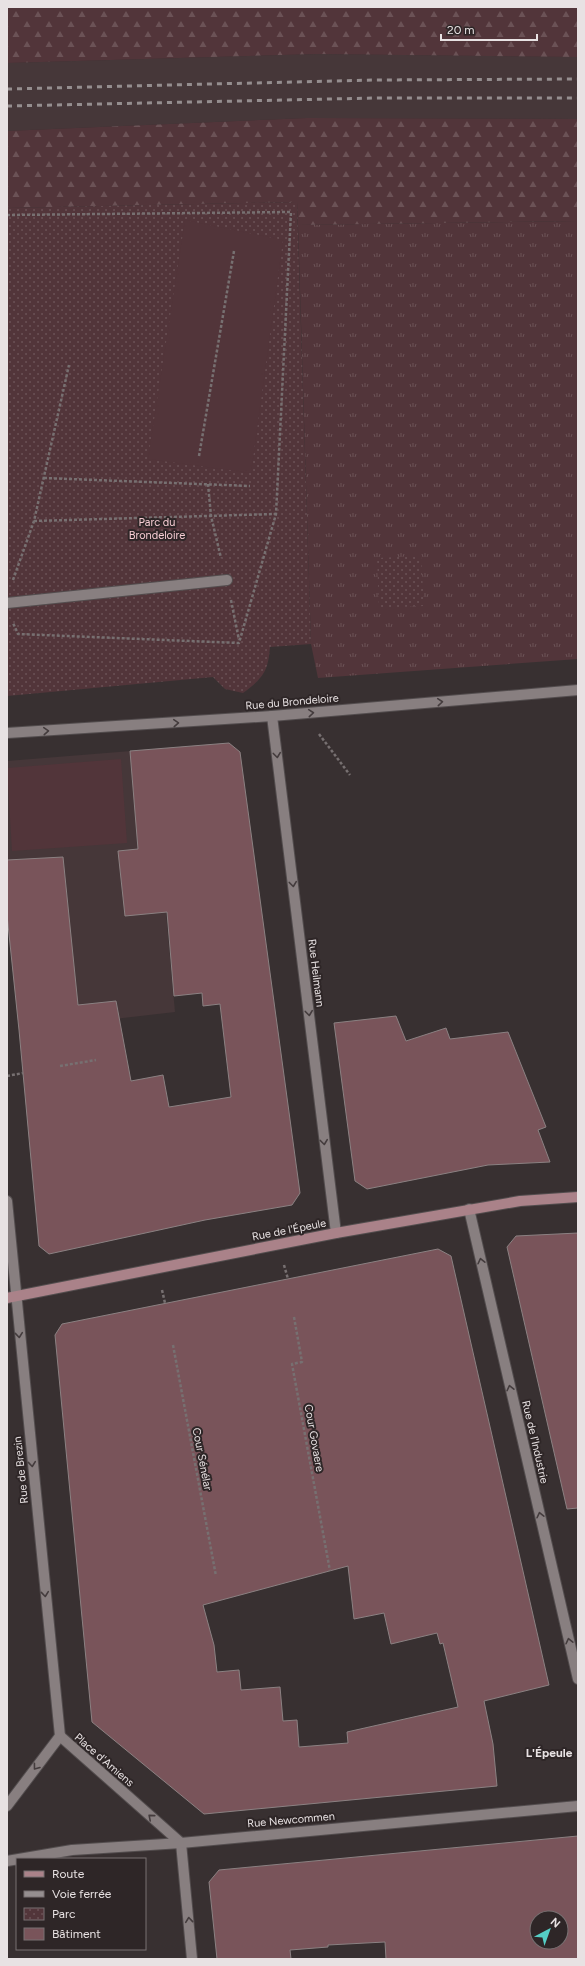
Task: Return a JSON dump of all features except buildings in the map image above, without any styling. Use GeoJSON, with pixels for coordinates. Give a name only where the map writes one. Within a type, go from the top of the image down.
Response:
{"type":"FeatureCollection","features":[{"type":"Feature","properties":{"kind":"street"},"geometry":{"type":"LineString","coordinates":[[7,603],[227,580]]}},
{"type":"Feature","properties":{"kind":"street","name":"Rue du Brondeloire"},"geometry":{"type":"LineString","coordinates":[[7,733],[303,714],[578,690]]}},
{"type":"Feature","properties":{"kind":"street","name":"Rue Heilmann"},"geometry":{"type":"LineString","coordinates":[[272,716],[336,1233]]}},
{"type":"Feature","properties":{"kind":"street","name":"Rue de l'Épeule"},"geometry":{"type":"LineString","coordinates":[[11,1297],[336,1233],[469,1209],[520,1201],[578,1197]]}},
{"type":"Feature","properties":{"kind":"street","name":"Rue de Brezin"},"geometry":{"type":"LineString","coordinates":[[7,1201],[11,1297],[60,1736]]}},
{"type":"Feature","properties":{"kind":"street","name":"Rue de l'Industrie"},"geometry":{"type":"LineString","coordinates":[[469,1209],[578,1679]]}},
{"type":"Feature","properties":{"kind":"street","name":"Place d'Amiens"},"geometry":{"type":"LineString","coordinates":[[7,1806],[60,1736],[181,1843]]}},
{"type":"Feature","properties":{"kind":"street","name":"Rue Newcommen"},"geometry":{"type":"LineString","coordinates":[[25,1858],[72,1850],[181,1843],[578,1806]]}},
{"type":"Feature","properties":{"kind":"street"},"geometry":{"type":"LineString","coordinates":[[181,1843],[192,1959]]}},
{"type":"Feature","properties":{"kind":"path"},"geometry":{"type":"LineString","coordinates":[[7,216],[291,212],[276,514],[239,643],[18,634],[12,622]]}},
{"type":"Feature","properties":{"kind":"path"},"geometry":{"type":"LineString","coordinates":[[200,456],[234,251]]}},
{"type":"Feature","properties":{"kind":"path"},"geometry":{"type":"LineString","coordinates":[[12,581],[34,521],[69,365]]}},
{"type":"Feature","properties":{"kind":"path"},"geometry":{"type":"LineString","coordinates":[[44,478],[250,486]]}},
{"type":"Feature","properties":{"kind":"path"},"geometry":{"type":"LineString","coordinates":[[34,521],[276,514]]}},
{"type":"Feature","properties":{"kind":"path"},"geometry":{"type":"LineString","coordinates":[[303,714],[350,775]]}},
{"type":"Feature","properties":{"kind":"path"},"geometry":{"type":"LineString","coordinates":[[60,1066],[96,1060]]}},
{"type":"Feature","properties":{"kind":"path"},"geometry":{"type":"LineString","coordinates":[[7,1076],[23,1073]]}},
{"type":"Feature","properties":{"kind":"path","name":"Cour Govaere"},"geometry":{"type":"LineString","coordinates":[[294,1317],[302,1362],[292,1364],[330,1571]]}},
{"type":"Feature","properties":{"kind":"path","name":"Cour Sénélar"},"geometry":{"type":"LineString","coordinates":[[173,1344],[216,1576]]}},
{"type":"Feature","properties":{"kind":"shaded area"},"geometry":{"type":"Polygon","coordinates":[[[318,54],[578,57],[578,119],[308,118],[7,131],[7,63],[318,54]]]}},
{"type":"Feature","properties":{"kind":"shaded area"},"geometry":{"type":"Polygon","coordinates":[[[156,749],[164,846],[160,847],[175,1012],[19,1030],[7,915],[7,761],[156,749]]]}},
{"type":"Feature","properties":{"kind":"green space"},"geometry":{"type":"Polygon","coordinates":[[[7,7],[578,7],[578,57],[318,54],[7,63],[7,7]]]}},
{"type":"Feature","properties":{"kind":"green space"},"geometry":{"type":"Polygon","coordinates":[[[308,118],[578,119],[578,221],[298,225],[297,202],[7,208],[7,131],[308,118]]]}},
{"type":"Feature","properties":{"kind":"green space","name":"Parc du Brondeloire"},"geometry":{"type":"Polygon","coordinates":[[[297,202],[311,644],[270,647],[266,669],[260,678],[243,693],[225,689],[213,677],[7,696],[7,208],[297,202]]]}},
{"type":"Feature","properties":{"kind":"green space"},"geometry":{"type":"Polygon","coordinates":[[[185,220],[283,240],[251,473],[148,459],[185,220]]]}},
{"type":"Feature","properties":{"kind":"green space"},"geometry":{"type":"Polygon","coordinates":[[[578,221],[578,659],[318,678],[311,644],[298,225],[578,221]]]}},
{"type":"Feature","properties":{"kind":"green space"},"geometry":{"type":"Polygon","coordinates":[[[421,556],[424,606],[379,608],[377,558],[421,556]]]}},
{"type":"Feature","properties":{"kind":"green space"},"geometry":{"type":"Polygon","coordinates":[[[121,759],[127,843],[12,851],[7,768],[121,759]]]}},
{"type":"Feature","properties":{"kind":"railway"},"geometry":{"type":"LineString","coordinates":[[7,89],[375,80],[578,79]]}},
{"type":"Feature","properties":{"kind":"railway"},"geometry":{"type":"LineString","coordinates":[[7,106],[377,98],[578,98]]}},
{"type":"Feature","properties":{"kind":"district","name":"L'Épeule"},"geometry":{"type":"Point","coordinates":[549,1753]}}]}
